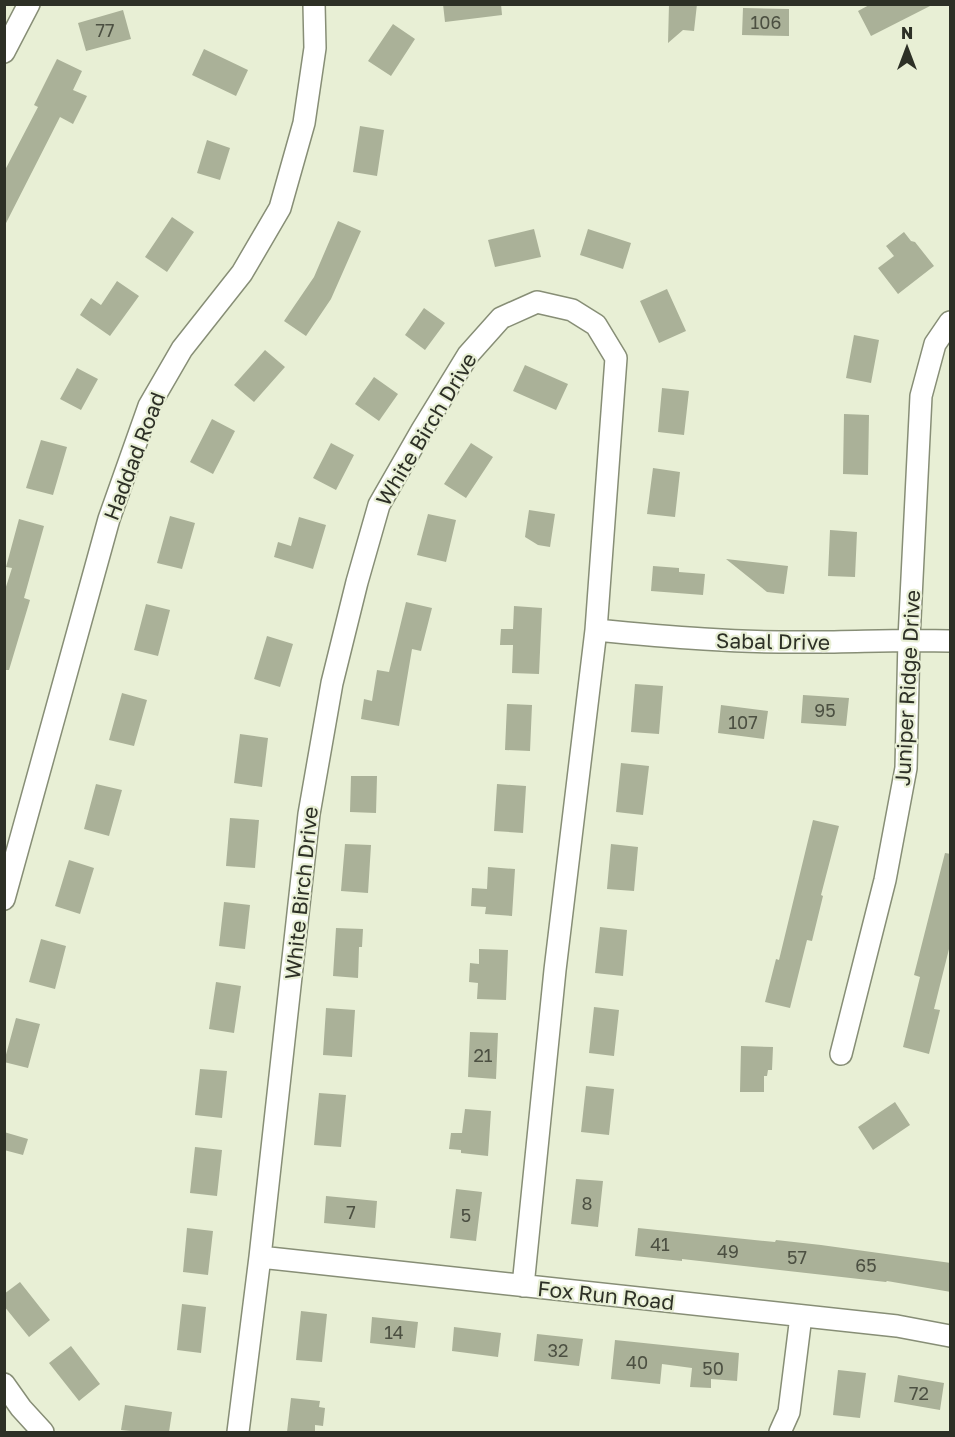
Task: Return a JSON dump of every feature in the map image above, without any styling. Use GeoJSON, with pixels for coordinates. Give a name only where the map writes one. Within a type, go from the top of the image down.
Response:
{"type":"FeatureCollection","features":[{"type":"Feature","properties":{"kind":"street"},"geometry":{"type":"LineString","coordinates":[[4,52],[29,4]]}},
{"type":"Feature","properties":{"kind":"street","name":"Haddad Road"},"geometry":{"type":"LineString","coordinates":[[4,899],[109,519],[149,406],[182,349],[242,273],[280,208],[304,123],[315,48],[314,4]]}},
{"type":"Feature","properties":{"kind":"street","name":"White Birch Drive"},"geometry":{"type":"LineString","coordinates":[[238,1432],[260,1257],[309,813],[332,683],[357,582],[379,505],[468,355],[501,318],[537,302],[572,310],[596,325],[616,358],[596,630],[555,970],[523,1286]]}},
{"type":"Feature","properties":{"kind":"street","name":"Juniper Ridge Drive"},"geometry":{"type":"LineString","coordinates":[[841,1054],[885,880],[906,768],[909,639],[921,396],[935,344],[951,322]]}},
{"type":"Feature","properties":{"kind":"street","name":"Sabal Drive"},"geometry":{"type":"LineString","coordinates":[[596,630],[692,640],[812,642],[909,639],[951,641]]}},
{"type":"Feature","properties":{"kind":"street","name":"Fox Run Road"},"geometry":{"type":"LineString","coordinates":[[260,1257],[897,1326],[951,1336]]}},
{"type":"Feature","properties":{"kind":"street"},"geometry":{"type":"LineString","coordinates":[[780,1432],[789,1412],[801,1316]]}},
{"type":"Feature","properties":{"kind":"street"},"geometry":{"type":"LineString","coordinates":[[4,1384],[21,1408],[43,1432]]}},
{"type":"Feature","properties":{"kind":"building"},"geometry":{"type":"Polygon","coordinates":[[[443,4],[501,4],[502,15],[445,22],[443,4]]]}},
{"type":"Feature","properties":{"kind":"building"},"geometry":{"type":"Polygon","coordinates":[[[669,4],[697,4],[694,31],[683,30],[668,43],[669,4]]]}},
{"type":"Feature","properties":{"kind":"building"},"geometry":{"type":"Polygon","coordinates":[[[871,4],[934,4],[871,36],[858,11],[871,4]]]}},
{"type":"Feature","properties":{"kind":"building"},"geometry":{"type":"Polygon","coordinates":[[[743,8],[789,9],[789,36],[742,35],[743,8]]]}},
{"type":"Feature","properties":{"kind":"building"},"geometry":{"type":"Polygon","coordinates":[[[123,10],[131,39],[86,51],[78,23],[123,10]]]}},
{"type":"Feature","properties":{"kind":"building"},"geometry":{"type":"Polygon","coordinates":[[[393,24],[415,39],[391,76],[368,61],[393,24]]]}},
{"type":"Feature","properties":{"kind":"building"},"geometry":{"type":"Polygon","coordinates":[[[204,49],[248,70],[236,96],[192,75],[204,49]]]}},
{"type":"Feature","properties":{"kind":"building"},"geometry":{"type":"Polygon","coordinates":[[[57,59],[82,71],[73,90],[87,96],[73,124],[60,117],[4,227],[4,172],[38,107],[34,105],[57,59]]]}},
{"type":"Feature","properties":{"kind":"building"},"geometry":{"type":"Polygon","coordinates":[[[360,126],[384,130],[377,176],[353,172],[360,126]]]}},
{"type":"Feature","properties":{"kind":"building"},"geometry":{"type":"Polygon","coordinates":[[[207,140],[230,148],[220,180],[197,173],[207,140]]]}},
{"type":"Feature","properties":{"kind":"building"},"geometry":{"type":"Polygon","coordinates":[[[172,217],[194,232],[167,272],[145,257],[172,217]]]}},
{"type":"Feature","properties":{"kind":"building"},"geometry":{"type":"Polygon","coordinates":[[[338,221],[361,231],[331,299],[306,336],[284,321],[314,277],[338,221]]]}},
{"type":"Feature","properties":{"kind":"building"},"geometry":{"type":"Polygon","coordinates":[[[534,229],[541,257],[495,267],[488,240],[534,229]]]}},
{"type":"Feature","properties":{"kind":"building"},"geometry":{"type":"Polygon","coordinates":[[[588,229],[631,243],[623,269],[580,255],[588,229]]]}},
{"type":"Feature","properties":{"kind":"building"},"geometry":{"type":"Polygon","coordinates":[[[904,232],[934,266],[898,294],[878,268],[894,256],[886,246],[904,232]]]}},
{"type":"Feature","properties":{"kind":"building"},"geometry":{"type":"Polygon","coordinates":[[[117,281],[139,296],[110,336],[80,315],[91,298],[101,305],[117,281]]]}},
{"type":"Feature","properties":{"kind":"building"},"geometry":{"type":"Polygon","coordinates":[[[667,289],[686,331],[659,343],[640,301],[667,289]]]}},
{"type":"Feature","properties":{"kind":"building"},"geometry":{"type":"Polygon","coordinates":[[[424,308],[445,323],[425,350],[405,335],[424,308]]]}},
{"type":"Feature","properties":{"kind":"building"},"geometry":{"type":"Polygon","coordinates":[[[854,335],[879,340],[871,383],[846,378],[854,335]]]}},
{"type":"Feature","properties":{"kind":"building"},"geometry":{"type":"Polygon","coordinates":[[[265,350],[285,367],[254,402],[234,385],[265,350]]]}},
{"type":"Feature","properties":{"kind":"building"},"geometry":{"type":"Polygon","coordinates":[[[525,365],[568,384],[556,410],[513,391],[525,365]]]}},
{"type":"Feature","properties":{"kind":"building"},"geometry":{"type":"Polygon","coordinates":[[[77,368],[98,379],[81,410],[60,399],[77,368]]]}},
{"type":"Feature","properties":{"kind":"building"},"geometry":{"type":"Polygon","coordinates":[[[374,377],[398,394],[379,421],[355,404],[374,377]]]}},
{"type":"Feature","properties":{"kind":"building"},"geometry":{"type":"Polygon","coordinates":[[[662,388],[689,391],[684,435],[658,432],[662,388]]]}},
{"type":"Feature","properties":{"kind":"building"},"geometry":{"type":"Polygon","coordinates":[[[844,414],[869,415],[868,475],[843,474],[844,414]]]}},
{"type":"Feature","properties":{"kind":"building"},"geometry":{"type":"Polygon","coordinates":[[[212,419],[235,431],[213,474],[190,462],[212,419]]]}},
{"type":"Feature","properties":{"kind":"building"},"geometry":{"type":"Polygon","coordinates":[[[41,440],[67,447],[53,495],[26,488],[41,440]]]}},
{"type":"Feature","properties":{"kind":"building"},"geometry":{"type":"Polygon","coordinates":[[[331,443],[354,455],[336,490],[313,478],[331,443]]]}},
{"type":"Feature","properties":{"kind":"building"},"geometry":{"type":"Polygon","coordinates":[[[471,443],[493,457],[466,498],[444,484],[471,443]]]}},
{"type":"Feature","properties":{"kind":"building"},"geometry":{"type":"Polygon","coordinates":[[[653,468],[680,472],[675,517],[647,514],[653,468]]]}},
{"type":"Feature","properties":{"kind":"building"},"geometry":{"type":"Polygon","coordinates":[[[529,510],[555,514],[550,547],[538,545],[525,537],[529,510]]]}},
{"type":"Feature","properties":{"kind":"building"},"geometry":{"type":"Polygon","coordinates":[[[428,514],[456,520],[446,562],[417,555],[428,514]]]}},
{"type":"Feature","properties":{"kind":"building"},"geometry":{"type":"Polygon","coordinates":[[[170,516],[195,523],[182,569],[157,563],[170,516]]]}},
{"type":"Feature","properties":{"kind":"building"},"geometry":{"type":"Polygon","coordinates":[[[299,517],[326,525],[313,569],[274,557],[278,542],[291,546],[299,517]]]}},
{"type":"Feature","properties":{"kind":"building"},"geometry":{"type":"Polygon","coordinates":[[[19,519],[44,526],[24,598],[30,600],[9,670],[4,670],[4,593],[12,568],[6,567],[19,519]]]}},
{"type":"Feature","properties":{"kind":"building"},"geometry":{"type":"Polygon","coordinates":[[[830,530],[857,532],[855,577],[828,576],[830,530]]]}},
{"type":"Feature","properties":{"kind":"building"},"geometry":{"type":"Polygon","coordinates":[[[726,559],[788,566],[784,594],[767,592],[726,559]]]}},
{"type":"Feature","properties":{"kind":"building"},"geometry":{"type":"Polygon","coordinates":[[[653,566],[679,568],[679,572],[705,574],[703,595],[651,591],[653,566]]]}},
{"type":"Feature","properties":{"kind":"building"},"geometry":{"type":"Polygon","coordinates":[[[406,602],[432,608],[421,651],[412,649],[399,726],[361,719],[364,699],[372,701],[377,670],[389,672],[406,602]]]}},
{"type":"Feature","properties":{"kind":"building"},"geometry":{"type":"Polygon","coordinates":[[[146,604],[170,610],[158,656],[134,650],[146,604]]]}},
{"type":"Feature","properties":{"kind":"building"},"geometry":{"type":"Polygon","coordinates":[[[514,606],[542,608],[539,674],[512,673],[513,645],[500,645],[501,629],[513,629],[514,606]]]}},
{"type":"Feature","properties":{"kind":"building"},"geometry":{"type":"Polygon","coordinates":[[[267,636],[293,644],[280,687],[254,679],[267,636]]]}},
{"type":"Feature","properties":{"kind":"building"},"geometry":{"type":"Polygon","coordinates":[[[635,684],[663,686],[659,734],[631,732],[635,684]]]}},
{"type":"Feature","properties":{"kind":"building"},"geometry":{"type":"Polygon","coordinates":[[[122,693],[147,700],[134,746],[109,740],[122,693]]]}},
{"type":"Feature","properties":{"kind":"building"},"geometry":{"type":"Polygon","coordinates":[[[803,695],[849,698],[846,726],[801,723],[803,695]]]}},
{"type":"Feature","properties":{"kind":"building"},"geometry":{"type":"Polygon","coordinates":[[[507,704],[532,705],[530,751],[505,750],[507,704]]]}},
{"type":"Feature","properties":{"kind":"building"},"geometry":{"type":"Polygon","coordinates":[[[721,705],[768,711],[764,739],[718,733],[721,705]]]}},
{"type":"Feature","properties":{"kind":"building"},"geometry":{"type":"Polygon","coordinates":[[[240,734],[268,738],[262,787],[234,783],[240,734]]]}},
{"type":"Feature","properties":{"kind":"building"},"geometry":{"type":"Polygon","coordinates":[[[621,763],[649,766],[643,815],[616,812],[621,763]]]}},
{"type":"Feature","properties":{"kind":"building"},"geometry":{"type":"Polygon","coordinates":[[[351,776],[377,776],[376,813],[350,812],[351,776]]]}},
{"type":"Feature","properties":{"kind":"building"},"geometry":{"type":"Polygon","coordinates":[[[96,784],[122,790],[109,836],[84,829],[96,784]]]}},
{"type":"Feature","properties":{"kind":"building"},"geometry":{"type":"Polygon","coordinates":[[[497,784],[526,786],[523,833],[494,831],[497,784]]]}},
{"type":"Feature","properties":{"kind":"building"},"geometry":{"type":"Polygon","coordinates":[[[230,818],[259,820],[255,868],[226,866],[230,818]]]}},
{"type":"Feature","properties":{"kind":"building"},"geometry":{"type":"Polygon","coordinates":[[[813,820],[839,826],[812,941],[807,940],[790,1008],[765,1002],[776,959],[779,960],[813,820]]]}},
{"type":"Feature","properties":{"kind":"building"},"geometry":{"type":"Polygon","coordinates":[[[345,844],[371,845],[368,893],[341,891],[345,844]]]}},
{"type":"Feature","properties":{"kind":"building"},"geometry":{"type":"Polygon","coordinates":[[[611,844],[638,847],[634,891],[607,889],[611,844]]]}},
{"type":"Feature","properties":{"kind":"building"},"geometry":{"type":"Polygon","coordinates":[[[945,853],[951,854],[951,941],[934,1009],[940,1010],[929,1054],[903,1047],[920,977],[914,975],[945,853]]]}},
{"type":"Feature","properties":{"kind":"building"},"geometry":{"type":"Polygon","coordinates":[[[69,860],[94,868],[80,914],[55,906],[69,860]]]}},
{"type":"Feature","properties":{"kind":"building"},"geometry":{"type":"Polygon","coordinates":[[[488,867],[515,869],[512,916],[485,914],[486,907],[471,906],[472,888],[487,889],[488,867]]]}},
{"type":"Feature","properties":{"kind":"building"},"geometry":{"type":"Polygon","coordinates":[[[224,902],[250,905],[245,949],[219,946],[224,902]]]}},
{"type":"Feature","properties":{"kind":"building"},"geometry":{"type":"Polygon","coordinates":[[[600,927],[627,930],[623,976],[595,973],[600,927]]]}},
{"type":"Feature","properties":{"kind":"building"},"geometry":{"type":"Polygon","coordinates":[[[336,928],[363,929],[362,947],[359,947],[358,978],[333,976],[336,928]]]}},
{"type":"Feature","properties":{"kind":"building"},"geometry":{"type":"Polygon","coordinates":[[[41,939],[66,946],[55,989],[29,982],[41,939]]]}},
{"type":"Feature","properties":{"kind":"building"},"geometry":{"type":"Polygon","coordinates":[[[479,949],[508,950],[506,1000],[477,999],[478,983],[469,982],[470,963],[479,964],[479,949]]]}},
{"type":"Feature","properties":{"kind":"building"},"geometry":{"type":"Polygon","coordinates":[[[216,982],[241,986],[234,1033],[209,1029],[216,982]]]}},
{"type":"Feature","properties":{"kind":"building"},"geometry":{"type":"Polygon","coordinates":[[[594,1007],[619,1010],[614,1056],[589,1053],[594,1007]]]}},
{"type":"Feature","properties":{"kind":"building"},"geometry":{"type":"Polygon","coordinates":[[[326,1008],[355,1010],[352,1057],[323,1055],[326,1008]]]}},
{"type":"Feature","properties":{"kind":"building"},"geometry":{"type":"Polygon","coordinates":[[[16,1018],[40,1024],[28,1068],[4,1062],[16,1018]]]}},
{"type":"Feature","properties":{"kind":"building"},"geometry":{"type":"Polygon","coordinates":[[[470,1032],[498,1033],[496,1079],[468,1077],[470,1032]]]}},
{"type":"Feature","properties":{"kind":"building"},"geometry":{"type":"Polygon","coordinates":[[[741,1046],[773,1047],[772,1070],[768,1070],[767,1076],[764,1076],[764,1092],[740,1092],[741,1046]]]}},
{"type":"Feature","properties":{"kind":"building"},"geometry":{"type":"Polygon","coordinates":[[[200,1069],[227,1071],[222,1118],[195,1115],[200,1069]]]}},
{"type":"Feature","properties":{"kind":"building"},"geometry":{"type":"Polygon","coordinates":[[[586,1086],[614,1089],[609,1135],[581,1132],[586,1086]]]}},
{"type":"Feature","properties":{"kind":"building"},"geometry":{"type":"Polygon","coordinates":[[[319,1093],[346,1095],[341,1147],[314,1145],[319,1093]]]}},
{"type":"Feature","properties":{"kind":"building"},"geometry":{"type":"Polygon","coordinates":[[[895,1102],[910,1125],[873,1150],[858,1127],[895,1102]]]}},
{"type":"Feature","properties":{"kind":"building"},"geometry":{"type":"Polygon","coordinates":[[[465,1109],[491,1111],[488,1156],[461,1153],[461,1150],[449,1149],[451,1133],[462,1133],[465,1109]]]}},
{"type":"Feature","properties":{"kind":"building"},"geometry":{"type":"Polygon","coordinates":[[[4,1132],[28,1139],[23,1155],[4,1150],[4,1132]]]}},
{"type":"Feature","properties":{"kind":"building"},"geometry":{"type":"Polygon","coordinates":[[[195,1147],[222,1150],[217,1196],[190,1193],[195,1147]]]}},
{"type":"Feature","properties":{"kind":"building"},"geometry":{"type":"Polygon","coordinates":[[[576,1179],[603,1181],[598,1227],[571,1224],[576,1179]]]}},
{"type":"Feature","properties":{"kind":"building"},"geometry":{"type":"Polygon","coordinates":[[[456,1189],[482,1192],[476,1241],[450,1238],[456,1189]]]}},
{"type":"Feature","properties":{"kind":"building"},"geometry":{"type":"Polygon","coordinates":[[[326,1196],[377,1201],[375,1228],[324,1223],[326,1196]]]}},
{"type":"Feature","properties":{"kind":"building"},"geometry":{"type":"Polygon","coordinates":[[[187,1228],[213,1231],[208,1275],[183,1272],[187,1228]]]}},
{"type":"Feature","properties":{"kind":"building"},"geometry":{"type":"Polygon","coordinates":[[[638,1228],[821,1245],[951,1263],[951,1292],[887,1281],[635,1256],[638,1228]]]}},
{"type":"Feature","properties":{"kind":"building"},"geometry":{"type":"Polygon","coordinates":[[[20,1282],[50,1320],[29,1337],[4,1306],[4,1294],[20,1282]]]}},
{"type":"Feature","properties":{"kind":"building"},"geometry":{"type":"Polygon","coordinates":[[[182,1304],[206,1307],[201,1353],[177,1350],[182,1304]]]}},
{"type":"Feature","properties":{"kind":"building"},"geometry":{"type":"Polygon","coordinates":[[[301,1311],[327,1314],[322,1362],[296,1360],[301,1311]]]}},
{"type":"Feature","properties":{"kind":"building"},"geometry":{"type":"Polygon","coordinates":[[[372,1317],[418,1322],[415,1348],[370,1343],[372,1317]]]}},
{"type":"Feature","properties":{"kind":"building"},"geometry":{"type":"Polygon","coordinates":[[[454,1327],[501,1333],[498,1357],[452,1351],[454,1327]]]}},
{"type":"Feature","properties":{"kind":"building"},"geometry":{"type":"Polygon","coordinates":[[[537,1334],[583,1339],[579,1366],[534,1361],[537,1334]]]}},
{"type":"Feature","properties":{"kind":"building"},"geometry":{"type":"Polygon","coordinates":[[[615,1340],[739,1353],[737,1381],[711,1379],[711,1388],[690,1387],[692,1368],[662,1364],[660,1384],[611,1379],[615,1340]]]}},
{"type":"Feature","properties":{"kind":"building"},"geometry":{"type":"Polygon","coordinates":[[[71,1346],[100,1384],[79,1401],[49,1363],[71,1346]]]}},
{"type":"Feature","properties":{"kind":"building"},"geometry":{"type":"Polygon","coordinates":[[[838,1370],[866,1373],[860,1418],[833,1415],[838,1370]]]}},
{"type":"Feature","properties":{"kind":"building"},"geometry":{"type":"Polygon","coordinates":[[[898,1375],[944,1383],[940,1410],[894,1402],[898,1375]]]}},
{"type":"Feature","properties":{"kind":"building"},"geometry":{"type":"Polygon","coordinates":[[[291,1398],[320,1401],[319,1407],[325,1408],[323,1426],[315,1425],[315,1432],[287,1432],[291,1398]]]}},
{"type":"Feature","properties":{"kind":"building"},"geometry":{"type":"Polygon","coordinates":[[[125,1405],[172,1412],[169,1432],[121,1430],[125,1405]]]}}]}
